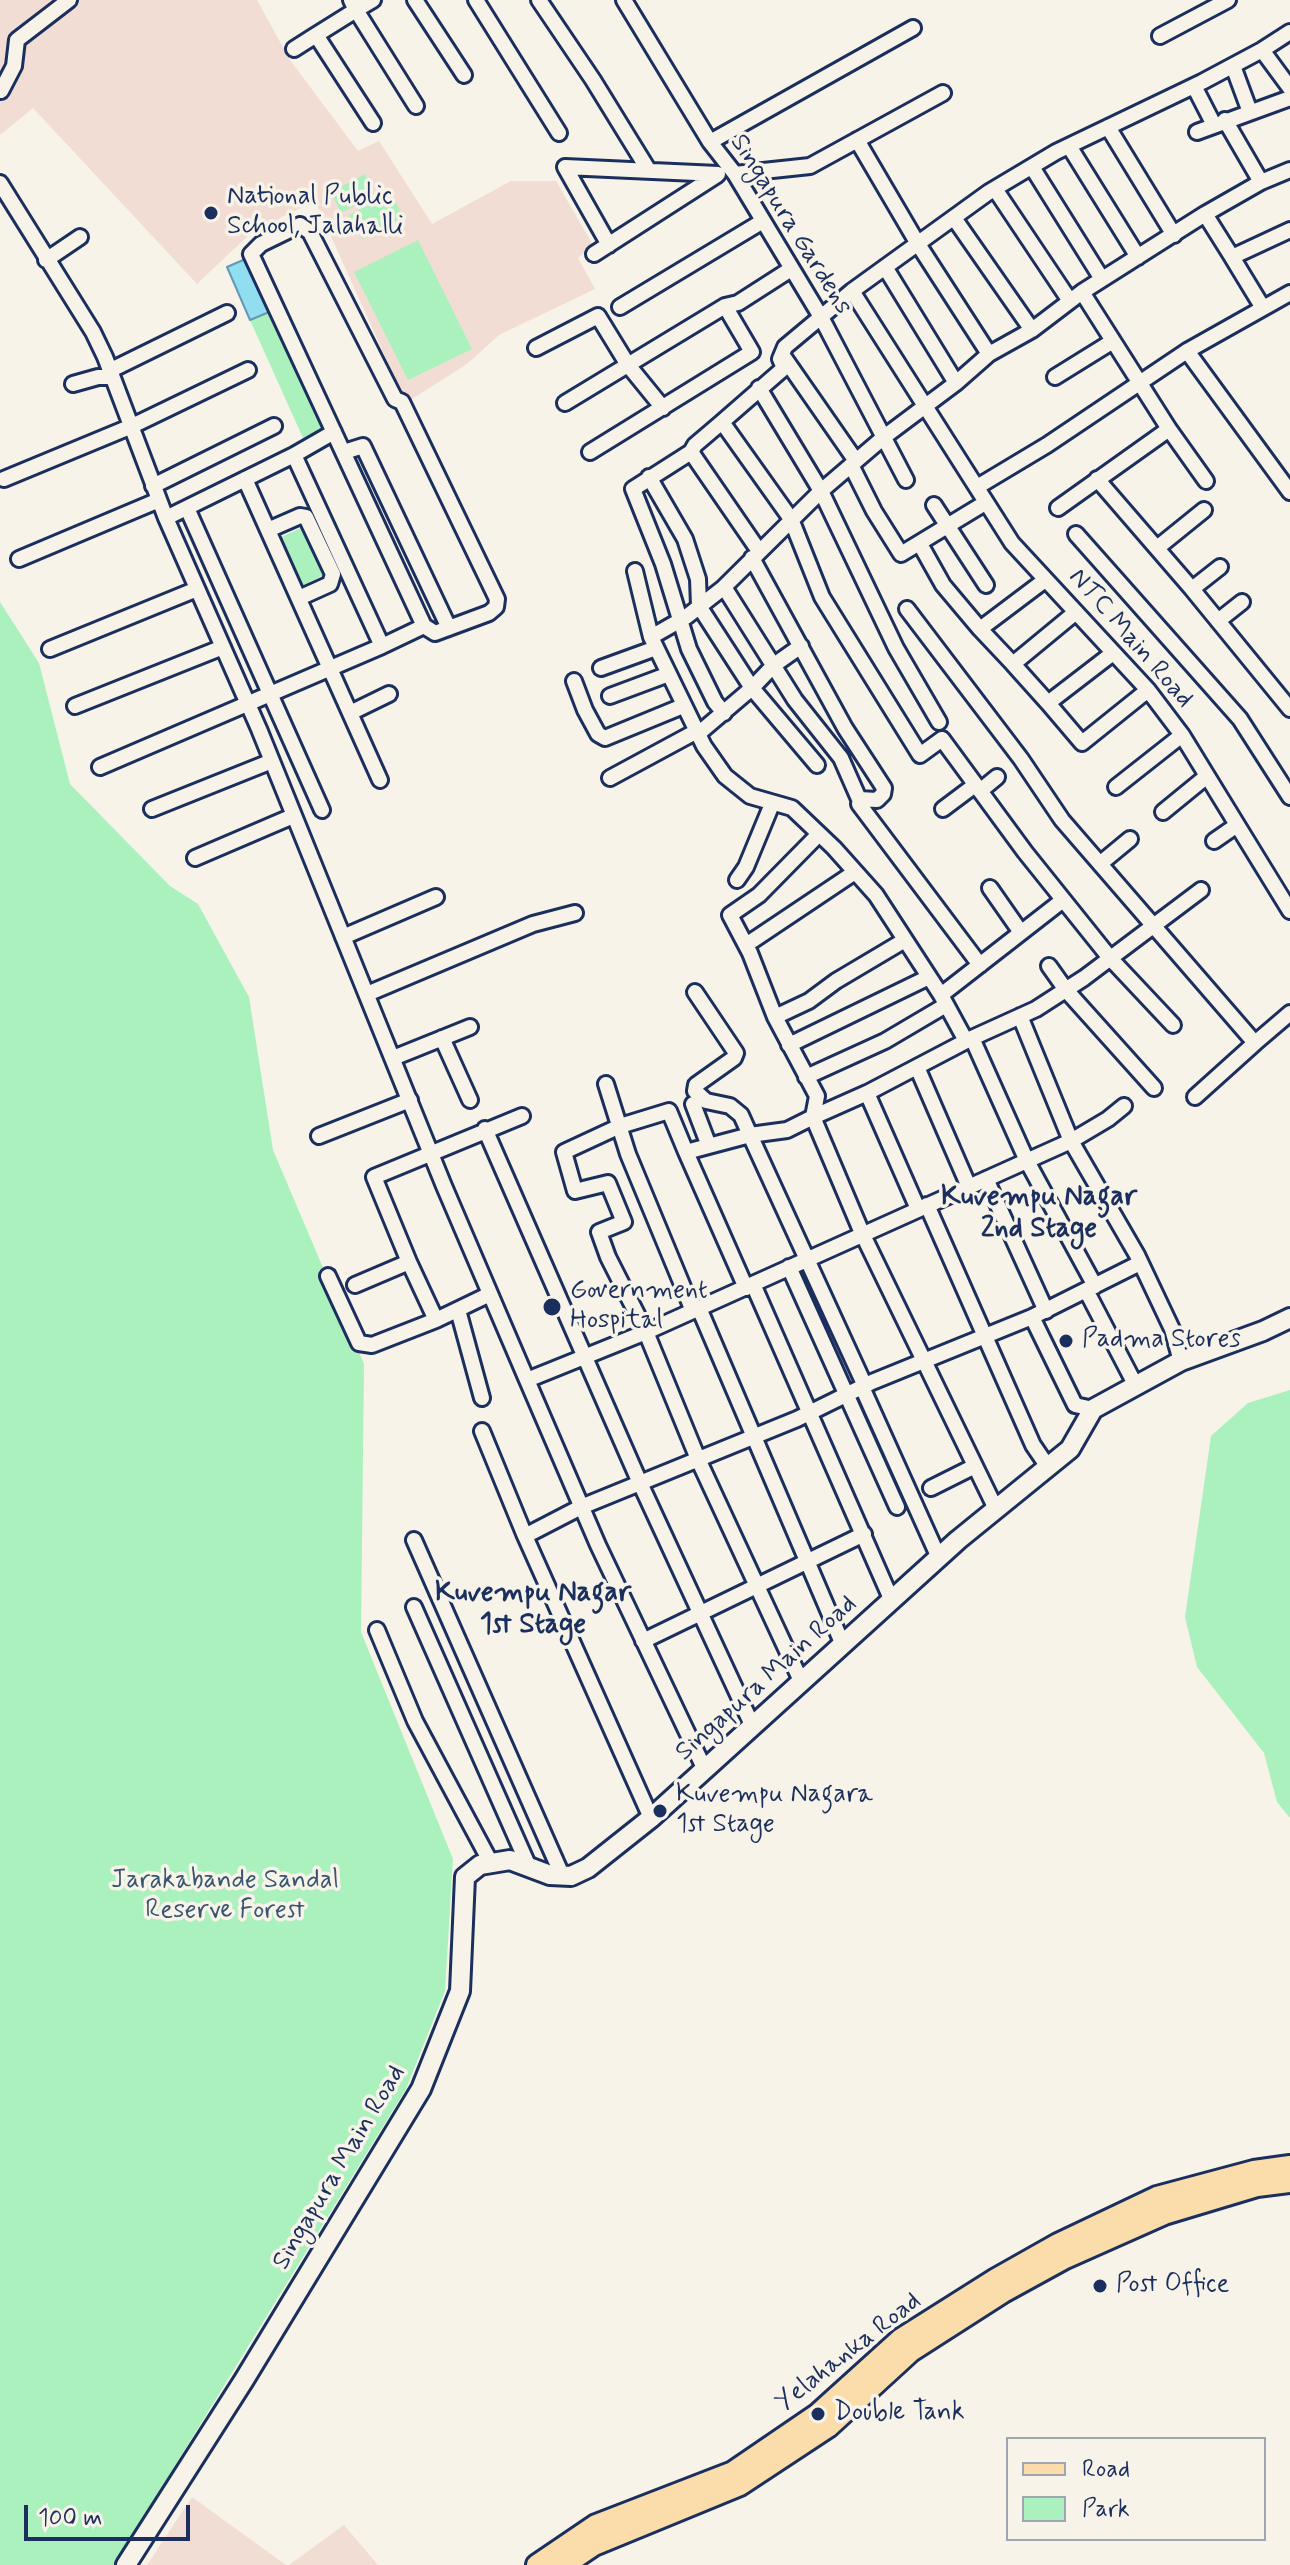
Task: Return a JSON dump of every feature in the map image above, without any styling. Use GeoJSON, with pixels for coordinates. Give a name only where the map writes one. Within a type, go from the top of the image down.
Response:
{"type":"FeatureCollection","features":[{"type":"Feature","properties":{"kind":"main road","name":"Yelahanka Road"},"geometry":{"type":"LineString","coordinates":[[537,2565],[596,2525],[733,2472],[818,2414],[901,2339],[1058,2244],[1157,2197],[1254,2171],[1290,2166]]}},
{"type":"Feature","properties":{"kind":"main road","name":"Yelahanka Road"},"geometry":{"type":"LineString","coordinates":[[564,2565],[594,2545],[740,2485],[828,2427],[911,2351],[1003,2292],[1065,2258],[1164,2214],[1257,2186],[1290,2182]]}},
{"type":"Feature","properties":{"kind":"street"},"geometry":{"type":"LineString","coordinates":[[1,91],[14,66],[17,40],[69,0]]}},
{"type":"Feature","properties":{"kind":"street"},"geometry":{"type":"LineString","coordinates":[[294,49],[354,5],[373,0]]}},
{"type":"Feature","properties":{"kind":"street"},"geometry":{"type":"LineString","coordinates":[[415,0],[464,75]]}},
{"type":"Feature","properties":{"kind":"street"},"geometry":{"type":"LineString","coordinates":[[476,0],[559,133]]}},
{"type":"Feature","properties":{"kind":"street"},"geometry":{"type":"LineString","coordinates":[[539,0],[649,171]]}},
{"type":"Feature","properties":{"kind":"street","name":"Singapura Gardens"},"geometry":{"type":"LineString","coordinates":[[624,0],[727,172],[763,221],[821,317],[906,480]]}},
{"type":"Feature","properties":{"kind":"street"},"geometry":{"type":"LineString","coordinates":[[1160,36],[1228,0]]}},
{"type":"Feature","properties":{"kind":"street"},"geometry":{"type":"LineString","coordinates":[[354,5],[416,106]]}},
{"type":"Feature","properties":{"kind":"street"},"geometry":{"type":"LineString","coordinates":[[710,142],[913,28]]}},
{"type":"Feature","properties":{"kind":"street"},"geometry":{"type":"LineString","coordinates":[[724,713],[704,682],[679,622],[663,564],[633,489],[691,452],[695,445],[784,368],[781,352],[852,291],[995,189],[1069,146],[1233,66],[1290,32]]}},
{"type":"Feature","properties":{"kind":"street"},"geometry":{"type":"LineString","coordinates":[[316,35],[373,123]]}},
{"type":"Feature","properties":{"kind":"street"},"geometry":{"type":"LineString","coordinates":[[1262,50],[1290,88]]}},
{"type":"Feature","properties":{"kind":"street"},"geometry":{"type":"LineString","coordinates":[[1233,66],[1250,112]]}},
{"type":"Feature","properties":{"kind":"street"},"geometry":{"type":"LineString","coordinates":[[1194,86],[1261,182]]}},
{"type":"Feature","properties":{"kind":"street"},"geometry":{"type":"LineString","coordinates":[[609,245],[565,167],[727,172],[810,166],[943,93]]}},
{"type":"Feature","properties":{"kind":"street"},"geometry":{"type":"LineString","coordinates":[[1197,132],[1290,98]]}},
{"type":"Feature","properties":{"kind":"street"},"geometry":{"type":"LineString","coordinates":[[1108,127],[1174,235]]}},
{"type":"Feature","properties":{"kind":"street"},"geometry":{"type":"LineString","coordinates":[[857,140],[918,244],[989,354]]}},
{"type":"Feature","properties":{"kind":"street"},"geometry":{"type":"LineString","coordinates":[[1069,146],[1138,257]]}},
{"type":"Feature","properties":{"kind":"street"},"geometry":{"type":"LineString","coordinates":[[1032,167],[1102,279]]}},
{"type":"Feature","properties":{"kind":"street"},"geometry":{"type":"LineString","coordinates":[[601,668],[654,642],[724,587],[821,491],[989,354],[1032,330],[1102,279],[1205,214],[1261,182],[1290,170]]}},
{"type":"Feature","properties":{"kind":"street"},"geometry":{"type":"LineString","coordinates":[[594,254],[727,172]]}},
{"type":"Feature","properties":{"kind":"street"},"geometry":{"type":"LineString","coordinates":[[0,183],[93,332],[112,374],[166,518],[248,703],[490,1294],[581,1507],[705,1770]]}},
{"type":"Feature","properties":{"kind":"street"},"geometry":{"type":"LineString","coordinates":[[995,189],[1113,341],[1206,481]]}},
{"type":"Feature","properties":{"kind":"street"},"geometry":{"type":"LineString","coordinates":[[1205,214],[1263,308]]}},
{"type":"Feature","properties":{"kind":"street"},"geometry":{"type":"LineString","coordinates":[[954,218],[1032,330]]}},
{"type":"Feature","properties":{"kind":"street"},"geometry":{"type":"LineString","coordinates":[[620,307],[763,221]]}},
{"type":"Feature","properties":{"kind":"street"},"geometry":{"type":"LineString","coordinates":[[300,225],[310,232],[395,399],[402,402],[497,599],[496,607],[489,613],[435,633],[424,626],[344,452],[251,254],[261,244],[300,225]]}},
{"type":"Feature","properties":{"kind":"street"},"geometry":{"type":"LineString","coordinates":[[1232,257],[1290,230]]}},
{"type":"Feature","properties":{"kind":"street"},"geometry":{"type":"LineString","coordinates":[[46,260],[80,237]]}},
{"type":"Feature","properties":{"kind":"street"},"geometry":{"type":"LineString","coordinates":[[885,267],[956,383]]}},
{"type":"Feature","properties":{"kind":"street"},"geometry":{"type":"LineString","coordinates":[[565,403],[791,269]]}},
{"type":"Feature","properties":{"kind":"street","name":"NTC Main Road"},"geometry":{"type":"LineString","coordinates":[[852,291],[1012,543],[1148,690],[1182,735],[1290,911]]}},
{"type":"Feature","properties":{"kind":"street"},"geometry":{"type":"LineString","coordinates":[[977,487],[1047,445],[1187,351],[1290,293]]}},
{"type":"Feature","properties":{"kind":"street"},"geometry":{"type":"LineString","coordinates":[[590,452],[752,352],[725,306]]}},
{"type":"Feature","properties":{"kind":"street"},"geometry":{"type":"LineString","coordinates":[[73,384],[112,374],[227,313]]}},
{"type":"Feature","properties":{"kind":"street"},"geometry":{"type":"LineString","coordinates":[[536,348],[598,316],[628,365],[663,408]]}},
{"type":"Feature","properties":{"kind":"street"},"geometry":{"type":"LineString","coordinates":[[1055,377],[1113,341]]}},
{"type":"Feature","properties":{"kind":"street"},"geometry":{"type":"LineString","coordinates":[[1187,351],[1290,492]]}},
{"type":"Feature","properties":{"kind":"street"},"geometry":{"type":"LineString","coordinates":[[781,352],[853,463],[874,511],[901,554],[985,503]]}},
{"type":"Feature","properties":{"kind":"street"},"geometry":{"type":"LineString","coordinates":[[4,479],[132,426],[248,370]]}},
{"type":"Feature","properties":{"kind":"street"},"geometry":{"type":"LineString","coordinates":[[759,388],[821,491],[896,648],[939,722]]}},
{"type":"Feature","properties":{"kind":"street"},"geometry":{"type":"LineString","coordinates":[[722,422],[791,519],[822,597],[920,755],[942,739],[1063,900],[1110,958],[1173,1025]]}},
{"type":"Feature","properties":{"kind":"street"},"geometry":{"type":"LineString","coordinates":[[19,559],[156,493],[274,426]]}},
{"type":"Feature","properties":{"kind":"street"},"geometry":{"type":"LineString","coordinates":[[1058,508],[1169,429]]}},
{"type":"Feature","properties":{"kind":"street"},"geometry":{"type":"LineString","coordinates":[[166,518],[334,432]]}},
{"type":"Feature","properties":{"kind":"street"},"geometry":{"type":"LineString","coordinates":[[344,452],[363,446],[449,628]]}},
{"type":"Feature","properties":{"kind":"street"},"geometry":{"type":"LineString","coordinates":[[691,452],[756,554],[845,728],[884,788],[877,800],[859,799],[841,758],[829,740],[812,724],[724,587]]}},
{"type":"Feature","properties":{"kind":"street"},"geometry":{"type":"LineString","coordinates":[[294,455],[382,646]]}},
{"type":"Feature","properties":{"kind":"street"},"geometry":{"type":"LineString","coordinates":[[649,477],[685,539],[698,579],[699,606],[752,688],[817,765]]}},
{"type":"Feature","properties":{"kind":"street"},"geometry":{"type":"LineString","coordinates":[[245,479],[380,780]]}},
{"type":"Feature","properties":{"kind":"street"},"geometry":{"type":"LineString","coordinates":[[1097,479],[1290,709]]}},
{"type":"Feature","properties":{"kind":"street"},"geometry":{"type":"LineString","coordinates":[[934,505],[986,585]]}},
{"type":"Feature","properties":{"kind":"street"},"geometry":{"type":"LineString","coordinates":[[187,508],[322,810]]}},
{"type":"Feature","properties":{"kind":"street"},"geometry":{"type":"LineString","coordinates":[[1157,548],[1204,510]]}},
{"type":"Feature","properties":{"kind":"street"},"geometry":{"type":"LineString","coordinates":[[268,530],[300,516],[306,517],[333,574],[330,584],[299,598]]}},
{"type":"Feature","properties":{"kind":"street"},"geometry":{"type":"LineString","coordinates":[[1076,534],[1240,719],[1290,797]]}},
{"type":"Feature","properties":{"kind":"street"},"geometry":{"type":"LineString","coordinates":[[920,544],[943,585],[1082,743],[1148,690]]}},
{"type":"Feature","properties":{"kind":"street"},"geometry":{"type":"LineString","coordinates":[[1192,589],[1220,567]]}},
{"type":"Feature","properties":{"kind":"street"},"geometry":{"type":"LineString","coordinates":[[635,571],[654,642],[683,706],[725,776],[750,796],[792,808],[855,872],[876,895],[969,1040],[1136,1386]]}},
{"type":"Feature","properties":{"kind":"street"},"geometry":{"type":"LineString","coordinates":[[980,629],[1045,580]]}},
{"type":"Feature","properties":{"kind":"street"},"geometry":{"type":"LineString","coordinates":[[50,649],[197,589]]}},
{"type":"Feature","properties":{"kind":"street"},"geometry":{"type":"LineString","coordinates":[[1218,621],[1242,602]]}},
{"type":"Feature","properties":{"kind":"street"},"geometry":{"type":"LineString","coordinates":[[907,609],[1021,759],[1062,820],[1255,1043]]}},
{"type":"Feature","properties":{"kind":"street"},"geometry":{"type":"LineString","coordinates":[[1013,664],[1076,612]]}},
{"type":"Feature","properties":{"kind":"street"},"geometry":{"type":"LineString","coordinates":[[100,767],[424,626]]}},
{"type":"Feature","properties":{"kind":"street"},"geometry":{"type":"LineString","coordinates":[[610,778],[698,732],[724,713],[774,665],[801,646]]}},
{"type":"Feature","properties":{"kind":"street"},"geometry":{"type":"LineString","coordinates":[[75,706],[223,647]]}},
{"type":"Feature","properties":{"kind":"street"},"geometry":{"type":"LineString","coordinates":[[1048,703],[1113,653]]}},
{"type":"Feature","properties":{"kind":"street"},"geometry":{"type":"LineString","coordinates":[[610,696],[669,674]]}},
{"type":"Feature","properties":{"kind":"street"},"geometry":{"type":"LineString","coordinates":[[574,681],[598,734],[605,738],[683,706]]}},
{"type":"Feature","properties":{"kind":"street"},"geometry":{"type":"LineString","coordinates":[[350,713],[389,694]]}},
{"type":"Feature","properties":{"kind":"street"},"geometry":{"type":"LineString","coordinates":[[1116,787],[1182,735]]}},
{"type":"Feature","properties":{"kind":"street"},"geometry":{"type":"LineString","coordinates":[[152,809],[272,761]]}},
{"type":"Feature","properties":{"kind":"street"},"geometry":{"type":"LineString","coordinates":[[1163,812],[1207,776]]}},
{"type":"Feature","properties":{"kind":"street"},"geometry":{"type":"LineString","coordinates":[[943,809],[997,777]]}},
{"type":"Feature","properties":{"kind":"street"},"geometry":{"type":"LineString","coordinates":[[737,880],[746,867],[772,804]]}},
{"type":"Feature","properties":{"kind":"street"},"geometry":{"type":"LineString","coordinates":[[859,804],[980,965]]}},
{"type":"Feature","properties":{"kind":"street"},"geometry":{"type":"LineString","coordinates":[[195,858],[293,816]]}},
{"type":"Feature","properties":{"kind":"street"},"geometry":{"type":"LineString","coordinates":[[1214,841],[1237,825]]}},
{"type":"Feature","properties":{"kind":"street"},"geometry":{"type":"LineString","coordinates":[[819,834],[759,895],[730,915],[746,945],[775,1017],[817,1096],[813,1117],[862,1233],[996,1509]]}},
{"type":"Feature","properties":{"kind":"street"},"geometry":{"type":"LineString","coordinates":[[1101,863],[1130,839]]}},
{"type":"Feature","properties":{"kind":"street"},"geometry":{"type":"LineString","coordinates":[[746,945],[855,872]]}},
{"type":"Feature","properties":{"kind":"street"},"geometry":{"type":"LineString","coordinates":[[990,888],[1020,931]]}},
{"type":"Feature","properties":{"kind":"street"},"geometry":{"type":"LineString","coordinates":[[686,1152],[750,1135],[787,1130],[1020,1016],[1066,990],[1201,890]]}},
{"type":"Feature","properties":{"kind":"street"},"geometry":{"type":"LineString","coordinates":[[343,937],[436,897]]}},
{"type":"Feature","properties":{"kind":"street"},"geometry":{"type":"LineString","coordinates":[[806,1077],[885,1041],[943,1000],[1020,931],[1063,900]]}},
{"type":"Feature","properties":{"kind":"street"},"geometry":{"type":"LineString","coordinates":[[367,994],[533,924],[575,913]]}},
{"type":"Feature","properties":{"kind":"street"},"geometry":{"type":"LineString","coordinates":[[775,1017],[809,1001],[836,981],[905,940]]}},
{"type":"Feature","properties":{"kind":"street"},"geometry":{"type":"LineString","coordinates":[[1049,966],[1066,990],[1154,1088]]}},
{"type":"Feature","properties":{"kind":"street"},"geometry":{"type":"LineString","coordinates":[[789,1045],[929,977]]}},
{"type":"Feature","properties":{"kind":"street"},"geometry":{"type":"LineString","coordinates":[[695,992],[736,1053],[734,1058],[696,1085],[695,1091],[706,1101],[730,1106],[741,1115],[808,1259],[939,1558]]}},
{"type":"Feature","properties":{"kind":"street"},"geometry":{"type":"LineString","coordinates":[[1195,1097],[1290,1013]]}},
{"type":"Feature","properties":{"kind":"street"},"geometry":{"type":"LineString","coordinates":[[1020,1016],[1071,1141],[1140,1263],[1172,1329],[1181,1361]]}},
{"type":"Feature","properties":{"kind":"street"},"geometry":{"type":"LineString","coordinates":[[393,1058],[470,1027]]}},
{"type":"Feature","properties":{"kind":"street"},"geometry":{"type":"LineString","coordinates":[[442,1038],[470,1100]]}},
{"type":"Feature","properties":{"kind":"street"},"geometry":{"type":"LineString","coordinates":[[917,1067],[969,1187]]}},
{"type":"Feature","properties":{"kind":"street"},"geometry":{"type":"LineString","coordinates":[[606,1084],[628,1154],[843,1645]]}},
{"type":"Feature","properties":{"kind":"street"},"geometry":{"type":"LineString","coordinates":[[867,1093],[985,1337],[1033,1445],[1048,1467]]}},
{"type":"Feature","properties":{"kind":"street"},"geometry":{"type":"LineString","coordinates":[[319,1136],[410,1100]]}},
{"type":"Feature","properties":{"kind":"street"},"geometry":{"type":"LineString","coordinates":[[693,1104],[709,1146]]}},
{"type":"Feature","properties":{"kind":"street"},"geometry":{"type":"LineString","coordinates":[[527,1380],[585,1359],[1071,1141],[1124,1106]]}},
{"type":"Feature","properties":{"kind":"street"},"geometry":{"type":"LineString","coordinates":[[802,1683],[698,1459],[646,1332],[608,1257],[599,1232],[624,1222],[608,1183],[575,1191],[564,1152],[620,1126],[669,1111],[811,1413],[892,1601]]}},
{"type":"Feature","properties":{"kind":"street"},"geometry":{"type":"LineString","coordinates":[[436,1320],[374,1177],[522,1116]]}},
{"type":"Feature","properties":{"kind":"street"},"geometry":{"type":"LineString","coordinates":[[485,1129],[640,1483],[753,1727]]}},
{"type":"Feature","properties":{"kind":"street"},"geometry":{"type":"LineString","coordinates":[[986,1179],[1075,1405],[1093,1409],[1181,1361],[1290,1318]]}},
{"type":"Feature","properties":{"kind":"street"},"geometry":{"type":"LineString","coordinates":[[355,1285],[409,1262]]}},
{"type":"Feature","properties":{"kind":"street"},"geometry":{"type":"LineString","coordinates":[[525,1536],[581,1507],[811,1413],[863,1387],[1039,1314],[1140,1263]]}},
{"type":"Feature","properties":{"kind":"street"},"geometry":{"type":"LineString","coordinates":[[789,1267],[897,1507]]}},
{"type":"Feature","properties":{"kind":"street"},"geometry":{"type":"LineString","coordinates":[[328,1276],[359,1343],[372,1345],[436,1320],[490,1294]]}},
{"type":"Feature","properties":{"kind":"street"},"geometry":{"type":"LineString","coordinates":[[458,1310],[482,1398]]}},
{"type":"Feature","properties":{"kind":"street","name":"Singapura Main Road"},"geometry":{"type":"LineString","coordinates":[[562,1875],[571,1876],[588,1868],[651,1818],[939,1558],[1070,1449],[1093,1409]]}},
{"type":"Feature","properties":{"kind":"street"},"geometry":{"type":"LineString","coordinates":[[482,1431],[525,1536],[651,1818]]}},
{"type":"Feature","properties":{"kind":"street"},"geometry":{"type":"LineString","coordinates":[[931,1488],[975,1466]]}},
{"type":"Feature","properties":{"kind":"street"},"geometry":{"type":"LineString","coordinates":[[643,1641],[864,1534]]}},
{"type":"Feature","properties":{"kind":"street"},"geometry":{"type":"LineString","coordinates":[[377,1630],[415,1721],[491,1863],[510,1860],[550,1875],[562,1875],[414,1540]]}},
{"type":"Feature","properties":{"kind":"street"},"geometry":{"type":"LineString","coordinates":[[414,1607],[529,1867]]}},
{"type":"Feature","properties":{"kind":"street","name":"Singapura Main Road"},"geometry":{"type":"LineString","coordinates":[[126,2565],[237,2392],[421,2089],[460,1991],[465,1877],[480,1865],[491,1863]]}},
{"type":"Feature","properties":{"kind":"shaded area","name":"National Public School, Jalahalli"},"geometry":{"type":"Polygon","coordinates":[[[0,0],[257,0],[290,60],[358,151],[379,141],[432,224],[511,181],[556,181],[593,245],[578,258],[595,289],[499,335],[467,364],[406,403],[315,201],[253,231],[197,284],[33,108],[0,135],[0,0]]]}},
{"type":"Feature","properties":{"kind":"shaded area"},"geometry":{"type":"Polygon","coordinates":[[[192,2497],[286,2565],[147,2565],[192,2497]]]}},
{"type":"Feature","properties":{"kind":"shaded area"},"geometry":{"type":"Polygon","coordinates":[[[344,2525],[378,2565],[289,2565],[344,2525]]]}},
{"type":"Feature","properties":{"kind":"green space"},"geometry":{"type":"Polygon","coordinates":[[[365,174],[375,195],[341,213],[331,192],[365,174]]]}},
{"type":"Feature","properties":{"kind":"green space"},"geometry":{"type":"Polygon","coordinates":[[[391,193],[403,217],[362,239],[349,215],[391,193]]]}},
{"type":"Feature","properties":{"kind":"green space"},"geometry":{"type":"Polygon","coordinates":[[[418,240],[472,349],[408,380],[354,272],[418,240]]]}},
{"type":"Feature","properties":{"kind":"green space"},"geometry":{"type":"Polygon","coordinates":[[[274,310],[327,427],[303,438],[250,320],[274,310]]]}},
{"type":"Feature","properties":{"kind":"green space"},"geometry":{"type":"Polygon","coordinates":[[[303,527],[326,574],[300,587],[277,539],[303,527]]]}},
{"type":"Feature","properties":{"kind":"green space","name":"Jarakabande Sandal Reserve Forest"},"geometry":{"type":"Polygon","coordinates":[[[0,602],[39,663],[70,784],[170,886],[198,904],[249,997],[273,1150],[364,1364],[361,1632],[453,1859],[445,1991],[406,2089],[114,2565],[0,2565],[0,602]]]}},
{"type":"Feature","properties":{"kind":"green space"},"geometry":{"type":"Polygon","coordinates":[[[1290,1390],[1290,1818],[1277,1802],[1264,1753],[1197,1667],[1185,1617],[1211,1436],[1248,1403],[1290,1390]]]}},
{"type":"Feature","properties":{"kind":"water"},"geometry":{"type":"Polygon","coordinates":[[[250,257],[274,310],[250,320],[227,267],[250,257]]]}},
{"type":"Feature","properties":{"kind":"place","name":"National Public School, Jalahalli"},"geometry":{"type":"Point","coordinates":[211,213]}},
{"type":"Feature","properties":{"kind":"place","name":"Government Hospital"},"geometry":{"type":"Point","coordinates":[552,1307]}},
{"type":"Feature","properties":{"kind":"place","name":"Padma Stores"},"geometry":{"type":"Point","coordinates":[1066,1341]}},
{"type":"Feature","properties":{"kind":"place","name":"Kuvempu Nagara 1st Stage"},"geometry":{"type":"Point","coordinates":[660,1811]}},
{"type":"Feature","properties":{"kind":"place","name":"Post Office"},"geometry":{"type":"Point","coordinates":[1100,2286]}},
{"type":"Feature","properties":{"kind":"place","name":"Double Tank"},"geometry":{"type":"Point","coordinates":[818,2414]}},
{"type":"Feature","properties":{"kind":"district","name":"Kuvempu Nagar 2nd Stage"},"geometry":{"type":"Point","coordinates":[1039,1214]}},
{"type":"Feature","properties":{"kind":"district","name":"Kuvempu Nagar 1st Stage"},"geometry":{"type":"Point","coordinates":[533,1610]}}]}
